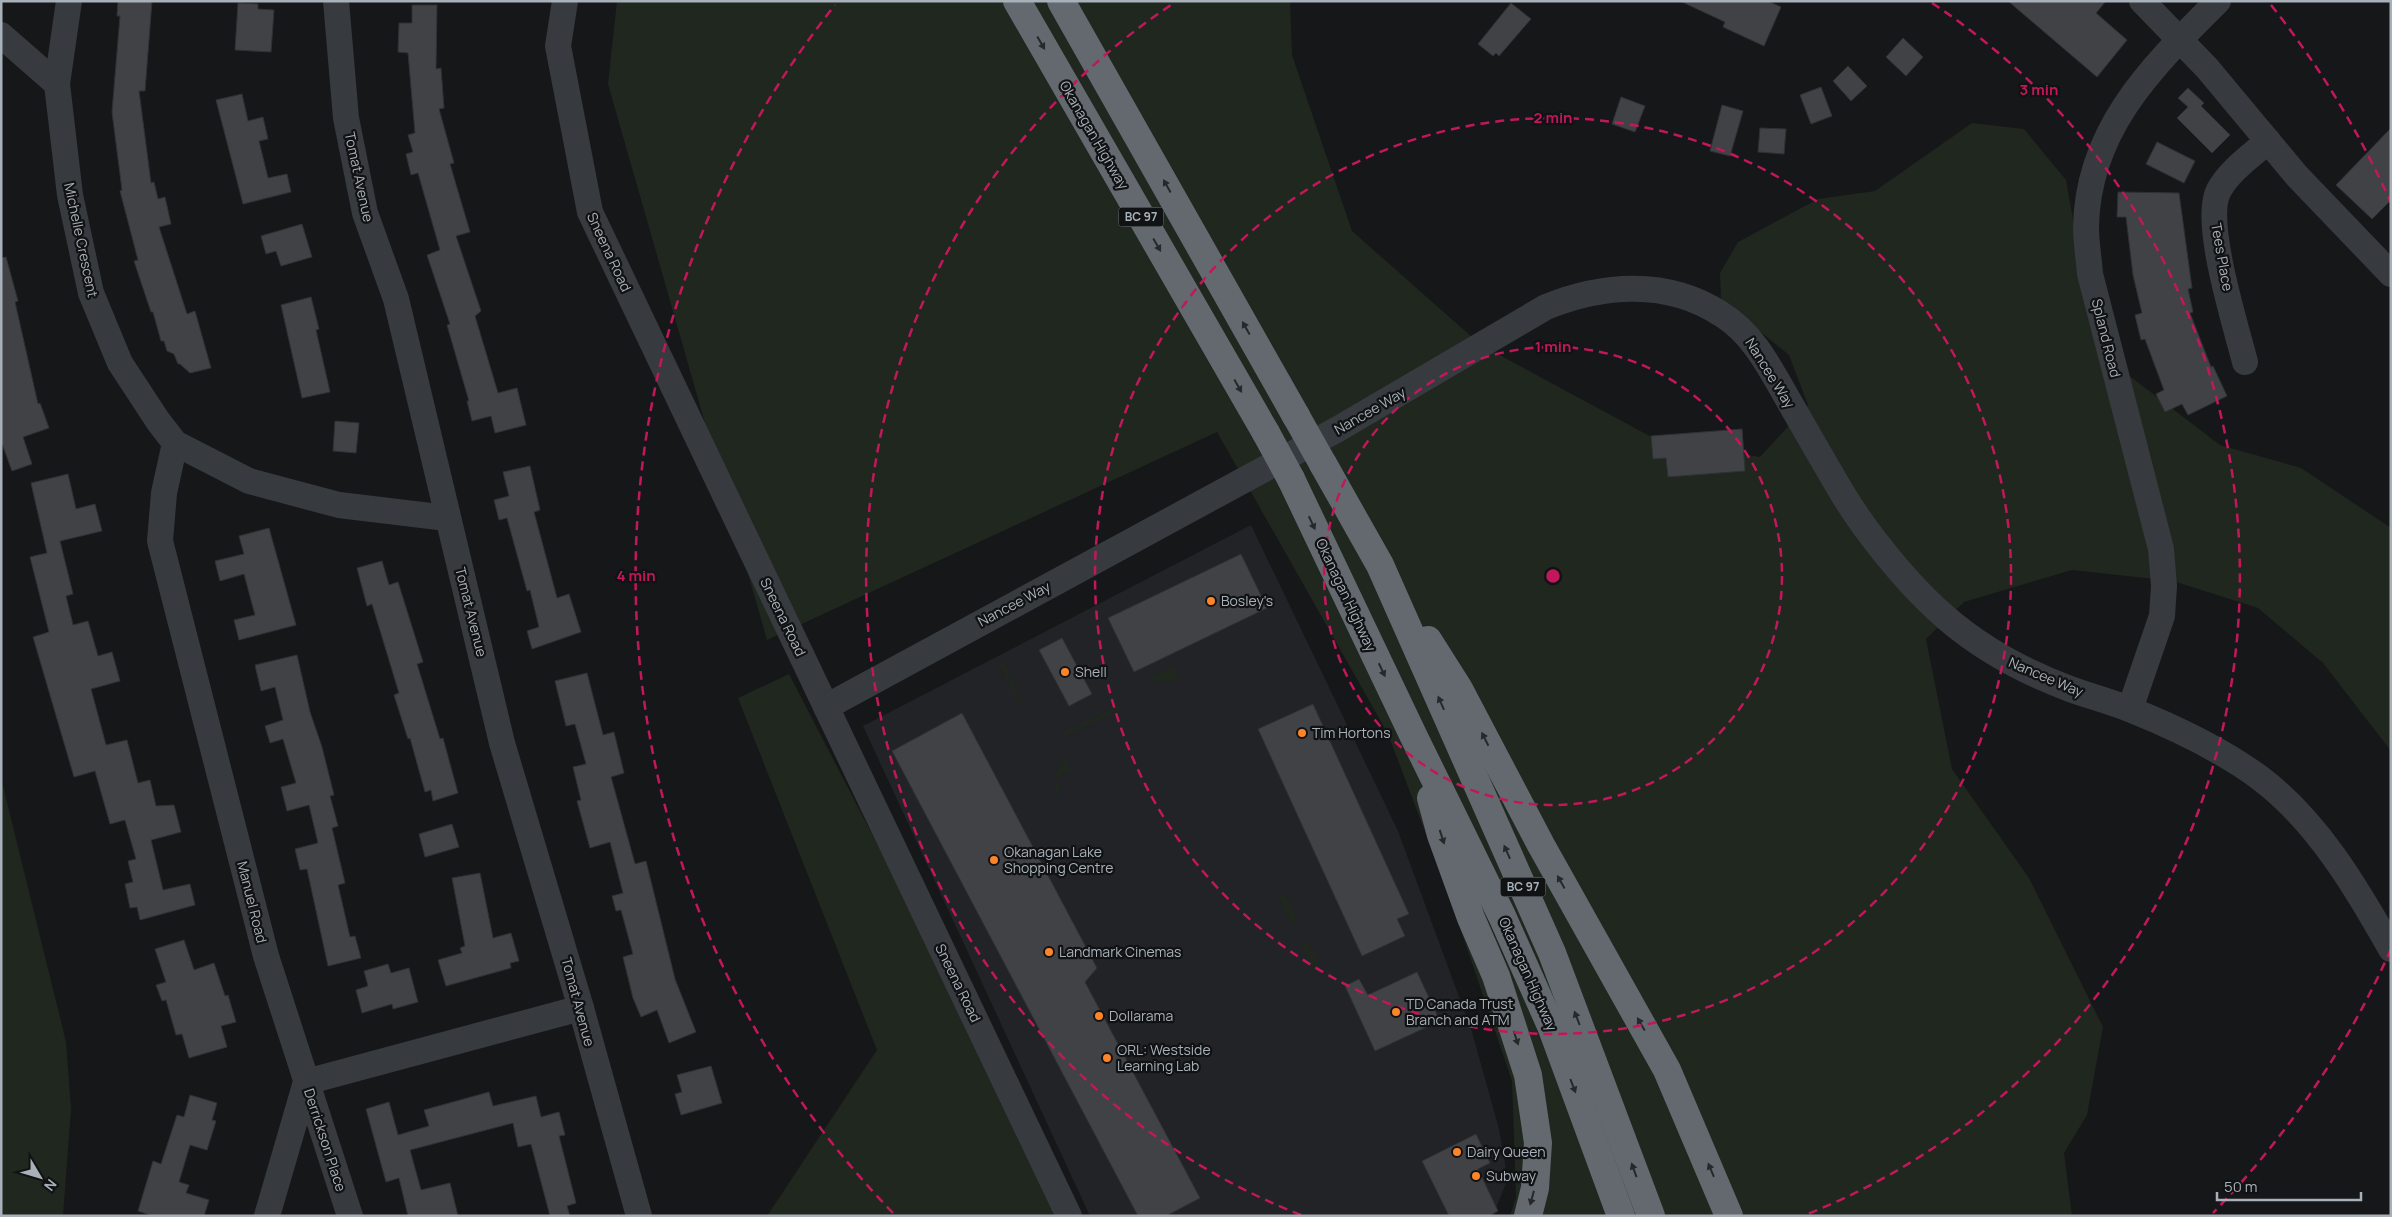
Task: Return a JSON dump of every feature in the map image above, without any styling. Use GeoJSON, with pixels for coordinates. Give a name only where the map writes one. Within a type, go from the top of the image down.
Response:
{"type":"FeatureCollection","features":[{"type":"Feature","properties":{"kind":"highway","name":"Okanagan Highway"},"geometry":{"type":"LineString","coordinates":[[1017,1],[1291,479],[1502,916],[1551,1026],[1621,1216]]}},
{"type":"Feature","properties":{"kind":"highway","name":"Okanagan Highway"},"geometry":{"type":"LineString","coordinates":[[1061,1],[1380,565],[1552,953],[1651,1216]]}},
{"type":"Feature","properties":{"kind":"highway"},"geometry":{"type":"LineString","coordinates":[[1380,565],[1460,689],[1541,845],[1667,1070],[1728,1216]]}},
{"type":"Feature","properties":{"kind":"highway"},"geometry":{"type":"LineString","coordinates":[[1415,739],[1441,835],[1471,918],[1496,976],[1528,1075],[1538,1143],[1535,1188],[1528,1216]]}},
{"type":"Feature","properties":{"kind":"street","name":"Michelle Crescent"},"geometry":{"type":"LineString","coordinates":[[69,1],[57,84],[70,195],[91,293],[120,363],[175,443],[249,481],[339,505],[447,518]]}},
{"type":"Feature","properties":{"kind":"street","name":"Tomat Avenue"},"geometry":{"type":"LineString","coordinates":[[336,1],[346,118],[364,213],[396,299],[502,743],[581,1008],[639,1216]]}},
{"type":"Feature","properties":{"kind":"street","name":"Sneena Road"},"geometry":{"type":"LineString","coordinates":[[565,1],[558,46],[590,212],[1069,1216]]}},
{"type":"Feature","properties":{"kind":"street"},"geometry":{"type":"LineString","coordinates":[[2142,1],[2180,39],[2297,176],[2386,258]]}},
{"type":"Feature","properties":{"kind":"street","name":"Spland Road"},"geometry":{"type":"LineString","coordinates":[[2130,709],[2162,616],[2164,586],[2161,549],[2090,274],[2086,228],[2092,182],[2101,151],[2114,122],[2154,67],[2218,1]]}},
{"type":"Feature","properties":{"kind":"street"},"geometry":{"type":"LineString","coordinates":[[1,35],[57,84]]}},
{"type":"Feature","properties":{"kind":"street","name":"Tees Place"},"geometry":{"type":"LineString","coordinates":[[2245,362],[2220,261],[2215,233],[2214,206],[2218,191],[2226,179],[2268,141]]}},
{"type":"Feature","properties":{"kind":"street","name":"Nancee Way"},"geometry":{"type":"LineString","coordinates":[[826,707],[1338,429],[1546,307],[1575,296],[1602,290],[1636,287],[1671,293],[1700,304],[1720,312],[1740,327],[1767,363],[1848,502],[1904,576],[1934,607],[1966,634],[1996,655],[2037,676],[2130,709],[2212,747],[2260,779],[2314,830],[2339,864],[2391,949]]}},
{"type":"Feature","properties":{"kind":"street","name":"Manuel Road"},"geometry":{"type":"LineString","coordinates":[[175,443],[164,493],[160,541],[266,956],[306,1082]]}},
{"type":"Feature","properties":{"kind":"street"},"geometry":{"type":"LineString","coordinates":[[306,1082],[581,1008]]}},
{"type":"Feature","properties":{"kind":"street","name":"Derrickson Place"},"geometry":{"type":"LineString","coordinates":[[267,1216],[306,1082]]}},
{"type":"Feature","properties":{"kind":"street","name":"Derrickson Place"},"geometry":{"type":"LineString","coordinates":[[306,1082],[350,1216]]}},
{"type":"Feature","properties":{"kind":"shaded area"},"geometry":{"type":"Polygon","coordinates":[[[617,1],[1290,1],[1292,55],[1352,231],[1481,345],[1657,440],[1760,457],[1808,405],[1789,355],[1721,300],[1720,273],[1738,242],[1818,199],[1875,191],[1972,123],[2024,129],[2066,180],[2088,303],[2127,374],[2220,445],[2301,468],[2391,528],[2391,751],[2323,663],[2258,608],[2173,581],[2072,570],[1964,602],[1926,639],[1952,769],[2029,878],[2103,1027],[2087,1115],[2064,1153],[2072,1216],[1510,1216],[1516,1197],[1512,1081],[1449,895],[1388,734],[1217,432],[767,640],[608,84],[617,1]]]}},
{"type":"Feature","properties":{"kind":"shaded area","name":"Okanagan Lake Shopping Centre"},"geometry":{"type":"Polygon","coordinates":[[[1251,525],[1398,831],[1472,1032],[1499,1129],[1505,1163],[1506,1183],[1493,1216],[1090,1216],[863,726],[1251,525]]]}},
{"type":"Feature","properties":{"kind":"shaded area"},"geometry":{"type":"Polygon","coordinates":[[[1003,661],[1023,705],[1020,706],[999,663],[1003,661]]]}},
{"type":"Feature","properties":{"kind":"shaded area"},"geometry":{"type":"Polygon","coordinates":[[[1173,667],[1178,678],[1176,681],[1143,682],[1173,667]]]}},
{"type":"Feature","properties":{"kind":"shaded area"},"geometry":{"type":"Polygon","coordinates":[[[789,674],[1070,1216],[767,1216],[877,1050],[738,698],[789,674]]]}},
{"type":"Feature","properties":{"kind":"shaded area"},"geometry":{"type":"Polygon","coordinates":[[[1121,704],[1123,708],[1064,737],[1062,733],[1121,704]]]}},
{"type":"Feature","properties":{"kind":"shaded area"},"geometry":{"type":"Polygon","coordinates":[[[1065,759],[1071,771],[1055,779],[1065,759]]]}},
{"type":"Feature","properties":{"kind":"shaded area"},"geometry":{"type":"Polygon","coordinates":[[[1,778],[66,1042],[71,1109],[63,1216],[1,1216],[1,778]]]}},
{"type":"Feature","properties":{"kind":"shaded area"},"geometry":{"type":"Polygon","coordinates":[[[1055,779],[1061,791],[1056,794],[1055,784],[1055,779]]]}},
{"type":"Feature","properties":{"kind":"shaded area"},"geometry":{"type":"Polygon","coordinates":[[[1281,895],[1287,897],[1297,919],[1294,924],[1289,922],[1279,899],[1281,895]]]}},
{"type":"Feature","properties":{"kind":"shaded area"},"geometry":{"type":"Polygon","coordinates":[[[1304,942],[1308,943],[1317,961],[1316,971],[1314,971],[1301,946],[1304,942]]]}},
{"type":"Feature","properties":{"kind":"building"},"geometry":{"type":"Polygon","coordinates":[[[118,1],[152,1],[145,91],[139,91],[151,183],[154,182],[158,199],[165,197],[171,224],[159,227],[187,314],[195,311],[211,368],[190,373],[178,364],[174,354],[167,351],[164,341],[161,341],[153,312],[151,312],[134,261],[138,260],[120,191],[122,190],[112,112],[120,16],[117,16],[118,1]]]}},
{"type":"Feature","properties":{"kind":"building"},"geometry":{"type":"Polygon","coordinates":[[[1680,1],[1768,1],[1781,7],[1764,46],[1723,27],[1725,22],[1680,1]]]}},
{"type":"Feature","properties":{"kind":"building"},"geometry":{"type":"Polygon","coordinates":[[[2008,1],[2106,1],[2096,13],[2127,40],[2097,77],[2008,1]]]}},
{"type":"Feature","properties":{"kind":"building"},"geometry":{"type":"Polygon","coordinates":[[[238,3],[258,4],[258,9],[274,10],[271,52],[235,50],[238,3]]]}},
{"type":"Feature","properties":{"kind":"building"},"geometry":{"type":"Polygon","coordinates":[[[1511,3],[1531,19],[1499,56],[1496,53],[1493,56],[1478,44],[1511,3]]]}},
{"type":"Feature","properties":{"kind":"building"},"geometry":{"type":"Polygon","coordinates":[[[412,5],[437,5],[436,69],[441,68],[444,108],[439,109],[454,163],[450,164],[470,232],[456,236],[481,311],[475,316],[498,393],[517,388],[526,425],[495,433],[491,416],[472,421],[467,401],[469,401],[447,325],[450,324],[427,255],[440,250],[418,173],[411,175],[406,154],[413,152],[408,135],[415,133],[408,53],[398,52],[399,23],[412,23],[412,5]]]}},
{"type":"Feature","properties":{"kind":"building"},"geometry":{"type":"Polygon","coordinates":[[[1903,38],[1923,57],[1906,76],[1886,57],[1903,38]]]}},
{"type":"Feature","properties":{"kind":"building"},"geometry":{"type":"Polygon","coordinates":[[[1848,66],[1867,86],[1851,101],[1833,81],[1848,66]]]}},
{"type":"Feature","properties":{"kind":"building"},"geometry":{"type":"Polygon","coordinates":[[[1821,87],[1832,116],[1811,124],[1800,95],[1821,87]]]}},
{"type":"Feature","properties":{"kind":"building"},"geometry":{"type":"Polygon","coordinates":[[[2188,88],[2204,103],[2201,106],[2230,135],[2212,153],[2177,118],[2188,107],[2178,98],[2188,88]]]}},
{"type":"Feature","properties":{"kind":"building"},"geometry":{"type":"Polygon","coordinates":[[[242,94],[248,121],[263,117],[268,139],[259,141],[268,178],[287,174],[291,192],[243,204],[216,100],[242,94]]]}},
{"type":"Feature","properties":{"kind":"building"},"geometry":{"type":"Polygon","coordinates":[[[1621,97],[1645,106],[1635,132],[1612,124],[1621,97]]]}},
{"type":"Feature","properties":{"kind":"building"},"geometry":{"type":"Polygon","coordinates":[[[1722,105],[1743,111],[1730,156],[1710,151],[1722,105]]]}},
{"type":"Feature","properties":{"kind":"building"},"geometry":{"type":"Polygon","coordinates":[[[1760,128],[1786,129],[1784,154],[1758,152],[1760,128]]]}},
{"type":"Feature","properties":{"kind":"building"},"geometry":{"type":"Polygon","coordinates":[[[2391,128],[2391,200],[2372,219],[2336,185],[2391,128]]]}},
{"type":"Feature","properties":{"kind":"building"},"geometry":{"type":"Polygon","coordinates":[[[2157,142],[2195,161],[2184,183],[2146,164],[2157,142]]]}},
{"type":"Feature","properties":{"kind":"building"},"geometry":{"type":"Polygon","coordinates":[[[2118,192],[2179,193],[2192,288],[2188,289],[2193,312],[2190,313],[2211,367],[2213,366],[2227,396],[2188,415],[2182,404],[2165,412],[2156,394],[2164,390],[2145,339],[2141,340],[2135,315],[2142,313],[2133,275],[2126,217],[2117,217],[2118,192]]]}},
{"type":"Feature","properties":{"kind":"building"},"geometry":{"type":"Polygon","coordinates":[[[302,224],[312,257],[281,266],[276,251],[266,254],[261,236],[302,224]]]}},
{"type":"Feature","properties":{"kind":"building"},"geometry":{"type":"Polygon","coordinates":[[[6,257],[18,301],[15,302],[38,404],[40,403],[49,428],[23,437],[32,464],[12,471],[1,441],[1,258],[6,257]]]}},
{"type":"Feature","properties":{"kind":"building"},"geometry":{"type":"Polygon","coordinates":[[[311,297],[319,329],[316,330],[330,392],[302,398],[281,305],[311,297]]]}},
{"type":"Feature","properties":{"kind":"building"},"geometry":{"type":"Polygon","coordinates":[[[335,421],[359,423],[356,453],[333,451],[335,421]]]}},
{"type":"Feature","properties":{"kind":"building"},"geometry":{"type":"Polygon","coordinates":[[[1742,429],[1745,471],[1668,477],[1666,458],[1653,459],[1651,436],[1742,429]]]}},
{"type":"Feature","properties":{"kind":"building"},"geometry":{"type":"Polygon","coordinates":[[[530,466],[540,510],[534,512],[557,598],[569,594],[581,632],[532,649],[527,631],[539,627],[530,590],[527,591],[507,518],[499,520],[494,500],[509,496],[503,472],[530,466]]]}},
{"type":"Feature","properties":{"kind":"building"},"geometry":{"type":"Polygon","coordinates":[[[68,474],[76,509],[95,504],[102,531],[60,541],[73,594],[66,596],[73,625],[88,621],[98,656],[112,652],[120,681],[91,689],[106,745],[127,740],[138,783],[150,780],[156,806],[174,805],[181,832],[151,840],[163,890],[190,884],[195,905],[140,920],[137,907],[130,908],[125,884],[133,882],[128,861],[136,859],[125,820],[110,824],[95,771],[74,777],[33,637],[49,632],[30,557],[47,553],[31,483],[68,474]]]}},
{"type":"Feature","properties":{"kind":"building"},"geometry":{"type":"Polygon","coordinates":[[[269,528],[296,625],[239,640],[234,620],[255,615],[244,574],[220,581],[215,561],[244,554],[239,536],[269,528]]]}},
{"type":"Feature","properties":{"kind":"building"},"geometry":{"type":"Polygon","coordinates":[[[1241,554],[1267,608],[1134,672],[1108,618],[1241,554]]]}},
{"type":"Feature","properties":{"kind":"building"},"geometry":{"type":"Polygon","coordinates":[[[382,561],[389,585],[398,582],[423,662],[417,664],[440,739],[443,738],[458,793],[433,801],[431,790],[425,792],[410,738],[408,739],[394,695],[399,693],[372,604],[367,606],[357,568],[382,561]]]}},
{"type":"Feature","properties":{"kind":"building","name":"Shell"},"geometry":{"type":"Polygon","coordinates":[[[1062,638],[1092,694],[1069,706],[1039,650],[1062,638]]]}},
{"type":"Feature","properties":{"kind":"building"},"geometry":{"type":"Polygon","coordinates":[[[297,655],[310,712],[322,747],[334,795],[330,796],[338,826],[332,828],[345,883],[338,885],[350,937],[355,936],[361,958],[328,966],[307,869],[300,870],[295,849],[318,843],[309,805],[287,811],[281,787],[296,783],[283,739],[270,743],[265,726],[283,720],[275,687],[261,691],[255,665],[297,655]]]}},
{"type":"Feature","properties":{"kind":"building"},"geometry":{"type":"Polygon","coordinates":[[[587,673],[603,735],[614,732],[624,773],[611,777],[635,864],[646,861],[675,979],[696,1032],[669,1043],[657,1010],[641,1017],[633,998],[623,957],[633,954],[621,910],[616,911],[612,896],[623,893],[610,842],[590,848],[577,801],[581,800],[573,767],[586,764],[575,724],[566,726],[555,681],[587,673]]]}},
{"type":"Feature","properties":{"kind":"building"},"geometry":{"type":"Polygon","coordinates":[[[1313,704],[1409,914],[1397,919],[1405,936],[1362,956],[1258,729],[1313,704]]]}},
{"type":"Feature","properties":{"kind":"building","name":"Okanagan Lake Shopping Centre"},"geometry":{"type":"Polygon","coordinates":[[[962,713],[1097,968],[1085,982],[1200,1198],[1166,1216],[1138,1216],[892,751],[962,713]]]}},
{"type":"Feature","properties":{"kind":"building"},"geometry":{"type":"Polygon","coordinates":[[[452,824],[459,847],[425,857],[419,834],[452,824]]]}},
{"type":"Feature","properties":{"kind":"building"},"geometry":{"type":"Polygon","coordinates":[[[480,873],[493,938],[511,933],[519,961],[510,963],[511,968],[446,986],[438,960],[462,953],[460,948],[465,946],[452,878],[480,873]]]}},
{"type":"Feature","properties":{"kind":"building"},"geometry":{"type":"Polygon","coordinates":[[[184,940],[194,970],[214,963],[225,996],[228,995],[236,1022],[221,1026],[227,1047],[189,1058],[182,1034],[176,1035],[166,1000],[162,1001],[156,985],[166,982],[155,949],[184,940]]]}},
{"type":"Feature","properties":{"kind":"building"},"geometry":{"type":"Polygon","coordinates":[[[388,964],[391,973],[409,968],[418,1002],[393,1009],[392,1004],[362,1013],[356,990],[368,986],[364,971],[388,964]]]}},
{"type":"Feature","properties":{"kind":"building","name":"TD Canada Trust Branch and ATM"},"geometry":{"type":"Polygon","coordinates":[[[1417,972],[1440,1021],[1375,1051],[1345,986],[1359,979],[1368,995],[1417,972]]]}},
{"type":"Feature","properties":{"kind":"building"},"geometry":{"type":"Polygon","coordinates":[[[711,1066],[722,1103],[681,1115],[675,1094],[682,1092],[677,1075],[711,1066]]]}},
{"type":"Feature","properties":{"kind":"building"},"geometry":{"type":"Polygon","coordinates":[[[489,1092],[493,1106],[536,1096],[541,1117],[559,1112],[565,1135],[559,1136],[576,1203],[567,1206],[570,1216],[550,1216],[531,1144],[518,1147],[513,1123],[410,1150],[421,1190],[450,1183],[458,1216],[408,1216],[399,1178],[386,1182],[366,1109],[389,1102],[398,1135],[429,1126],[424,1110],[489,1092]]]}},
{"type":"Feature","properties":{"kind":"building"},"geometry":{"type":"Polygon","coordinates":[[[190,1095],[217,1103],[212,1120],[216,1121],[207,1150],[190,1145],[179,1182],[189,1185],[186,1193],[209,1200],[204,1216],[153,1216],[138,1211],[153,1161],[161,1164],[177,1115],[184,1117],[190,1095]]]}},
{"type":"Feature","properties":{"kind":"building"},"geometry":{"type":"Polygon","coordinates":[[[1476,1134],[1490,1163],[1478,1169],[1498,1211],[1489,1216],[1449,1216],[1422,1161],[1476,1134]]]}},
{"type":"Feature","properties":{"kind":"place","name":"Bosley's"},"geometry":{"type":"Point","coordinates":[1211,601]}},
{"type":"Feature","properties":{"kind":"place","name":"Shell"},"geometry":{"type":"Point","coordinates":[1065,672]}},
{"type":"Feature","properties":{"kind":"place","name":"Tim Hortons"},"geometry":{"type":"Point","coordinates":[1302,733]}},
{"type":"Feature","properties":{"kind":"place","name":"Okanagan Lake Shopping Centre"},"geometry":{"type":"Point","coordinates":[994,860]}},
{"type":"Feature","properties":{"kind":"place","name":"Landmark Cinemas"},"geometry":{"type":"Point","coordinates":[1049,952]}},
{"type":"Feature","properties":{"kind":"place","name":"TD Canada Trust Branch and ATM"},"geometry":{"type":"Point","coordinates":[1396,1012]}},
{"type":"Feature","properties":{"kind":"place","name":"Dollarama"},"geometry":{"type":"Point","coordinates":[1099,1016]}},
{"type":"Feature","properties":{"kind":"place","name":"ORL: Westside Learning Lab"},"geometry":{"type":"Point","coordinates":[1107,1058]}},
{"type":"Feature","properties":{"kind":"place","name":"Dairy Queen"},"geometry":{"type":"Point","coordinates":[1457,1152]}},
{"type":"Feature","properties":{"kind":"place","name":"Subway"},"geometry":{"type":"Point","coordinates":[1476,1176]}}]}
